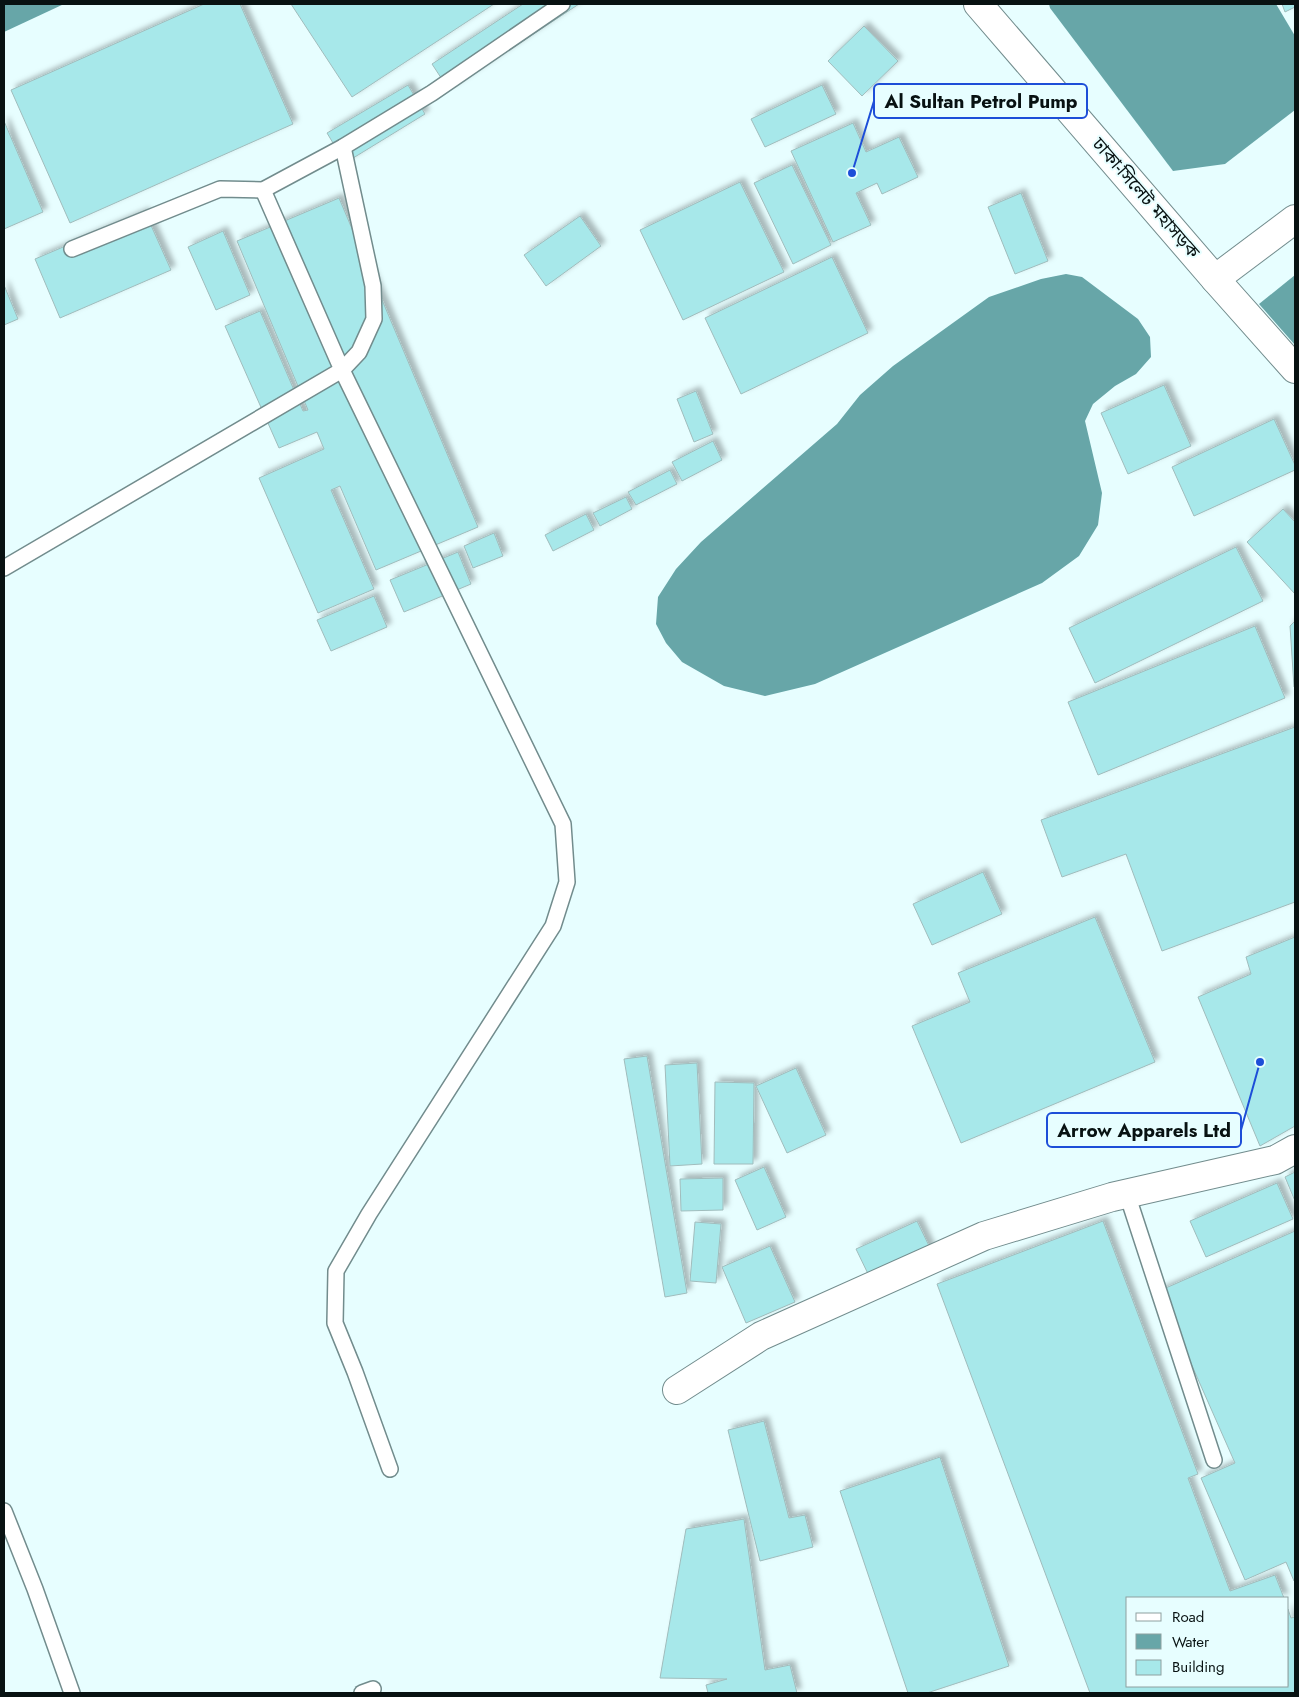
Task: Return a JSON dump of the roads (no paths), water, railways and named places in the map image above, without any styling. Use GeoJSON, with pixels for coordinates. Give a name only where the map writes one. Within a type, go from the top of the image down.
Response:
{"type":"FeatureCollection","features":[{"type":"Feature","properties":{"kind":"main road","name":"ঢাকা-সিলেট মহাসড়ক"},"geometry":{"type":"LineString","coordinates":[[978,4],[1295,369]]}},
{"type":"Feature","properties":{"kind":"main road"},"geometry":{"type":"LineString","coordinates":[[1215,279],[1295,219]]}},
{"type":"Feature","properties":{"kind":"main road"},"geometry":{"type":"LineString","coordinates":[[677,1390],[761,1336],[984,1236],[1127,1194],[1275,1160],[1295,1149]]}},
{"type":"Feature","properties":{"kind":"lane"},"geometry":{"type":"LineString","coordinates":[[72,249],[220,189],[262,190],[343,146],[432,93],[562,4]]}},
{"type":"Feature","properties":{"kind":"lane"},"geometry":{"type":"LineString","coordinates":[[4,568],[342,370],[359,352],[374,319],[373,286],[343,146]]}},
{"type":"Feature","properties":{"kind":"lane"},"geometry":{"type":"LineString","coordinates":[[262,190],[342,370],[563,824],[567,882],[553,926],[369,1214],[336,1271],[334,1323],[355,1372],[390,1469]]}},
{"type":"Feature","properties":{"kind":"lane"},"geometry":{"type":"LineString","coordinates":[[1127,1194],[1214,1460]]}},
{"type":"Feature","properties":{"kind":"lane"},"geometry":{"type":"LineString","coordinates":[[4,1511],[72,1693]]}},
{"type":"Feature","properties":{"kind":"water"},"geometry":{"type":"Polygon","coordinates":[[[4,4],[64,4],[4,32],[4,4]]]}},
{"type":"Feature","properties":{"kind":"water"},"geometry":{"type":"Polygon","coordinates":[[[1049,4],[1276,4],[1295,36],[1295,110],[1225,164],[1173,171],[1050,8],[1049,4]]]}},
{"type":"Feature","properties":{"kind":"water"},"geometry":{"type":"Polygon","coordinates":[[[1066,274],[1082,277],[1138,319],[1150,337],[1151,357],[1136,374],[1115,386],[1093,404],[1085,421],[1102,493],[1098,525],[1079,556],[1042,583],[815,684],[765,696],[724,686],[682,662],[666,643],[656,624],[658,597],[676,569],[701,542],[837,424],[860,395],[893,366],[989,297],[1041,279],[1066,274]]]}},
{"type":"Feature","properties":{"kind":"water"},"geometry":{"type":"Polygon","coordinates":[[[1295,275],[1295,345],[1259,304],[1295,275]]]}},
{"type":"Feature","properties":{"kind":"place","name":"Al Sultan Petrol Pump"},"geometry":{"type":"Point","coordinates":[852,173]}},
{"type":"Feature","properties":{"kind":"place","name":"Arrow Apparels Ltd"},"geometry":{"type":"Point","coordinates":[1260,1062]}}]}
